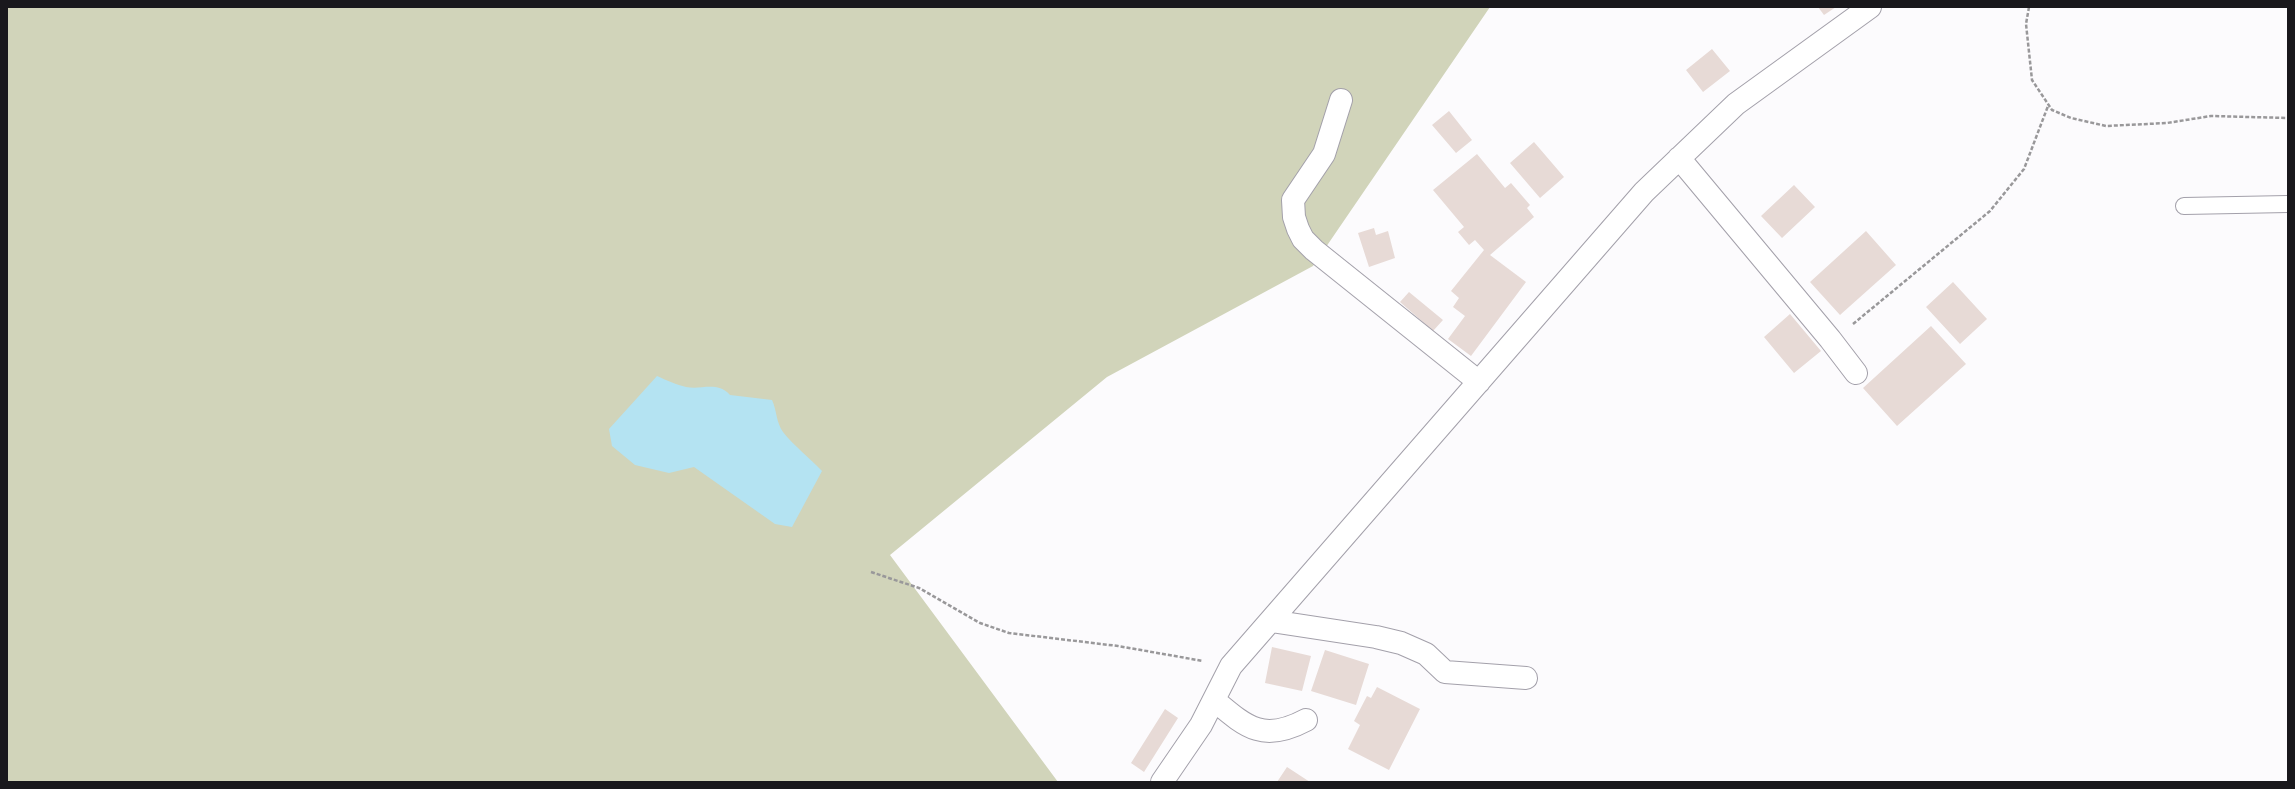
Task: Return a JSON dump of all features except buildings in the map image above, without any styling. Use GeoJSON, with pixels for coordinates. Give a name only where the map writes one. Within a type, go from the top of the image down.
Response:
{"type":"FeatureCollection","features":[{"type":"Feature","properties":{"kind":"street"},"geometry":{"type":"LineString","coordinates":[[1162,782],[1201,725],[1231,666],[1644,192],[1736,104],[1870,7]]}},
{"type":"Feature","properties":{"kind":"street"},"geometry":{"type":"LineString","coordinates":[[1341,100],[1324,154],[1293,200],[1294,217],[1298,229],[1303,239],[1314,250],[1479,382]]}},
{"type":"Feature","properties":{"kind":"street"},"geometry":{"type":"LineString","coordinates":[[1679,158],[1830,339],[1856,374]]}},
{"type":"Feature","properties":{"kind":"street"},"geometry":{"type":"LineString","coordinates":[[1271,620],[1376,637],[1401,643],[1426,654],[1445,672],[1526,678]]}},
{"type":"Feature","properties":{"kind":"street"},"geometry":{"type":"LineString","coordinates":[[1214,700],[1253,730],[1265,732],[1285,729],[1306,720]]}},
{"type":"Feature","properties":{"kind":"lane"},"geometry":{"type":"LineString","coordinates":[[2184,206],[2288,204]]}},
{"type":"Feature","properties":{"kind":"path"},"geometry":{"type":"LineString","coordinates":[[2029,7],[2026,24],[2032,80],[2052,110],[2071,118],[2106,126],[2167,123],[2211,116],[2288,118]]}},
{"type":"Feature","properties":{"kind":"path"},"geometry":{"type":"LineString","coordinates":[[1830,339],[1846,330],[1990,211],[2024,169],[2040,131],[2048,105]]}},
{"type":"Feature","properties":{"kind":"path"},"geometry":{"type":"LineString","coordinates":[[871,572],[920,588],[980,622],[1009,633],[1118,646],[1231,666]]}},
{"type":"Feature","properties":{"kind":"green space"},"geometry":{"type":"Polygon","coordinates":[[[7,7],[1490,7],[1313,266],[1107,377],[890,555],[1058,782],[7,782],[7,7]]]}},
{"type":"Feature","properties":{"kind":"water"},"geometry":{"type":"Polygon","coordinates":[[[657,376],[686,387],[715,387],[720,388],[730,395],[772,400],[783,432],[822,471],[792,527],[775,524],[694,467],[669,473],[635,465],[612,446],[609,429],[657,376]]]}}]}
